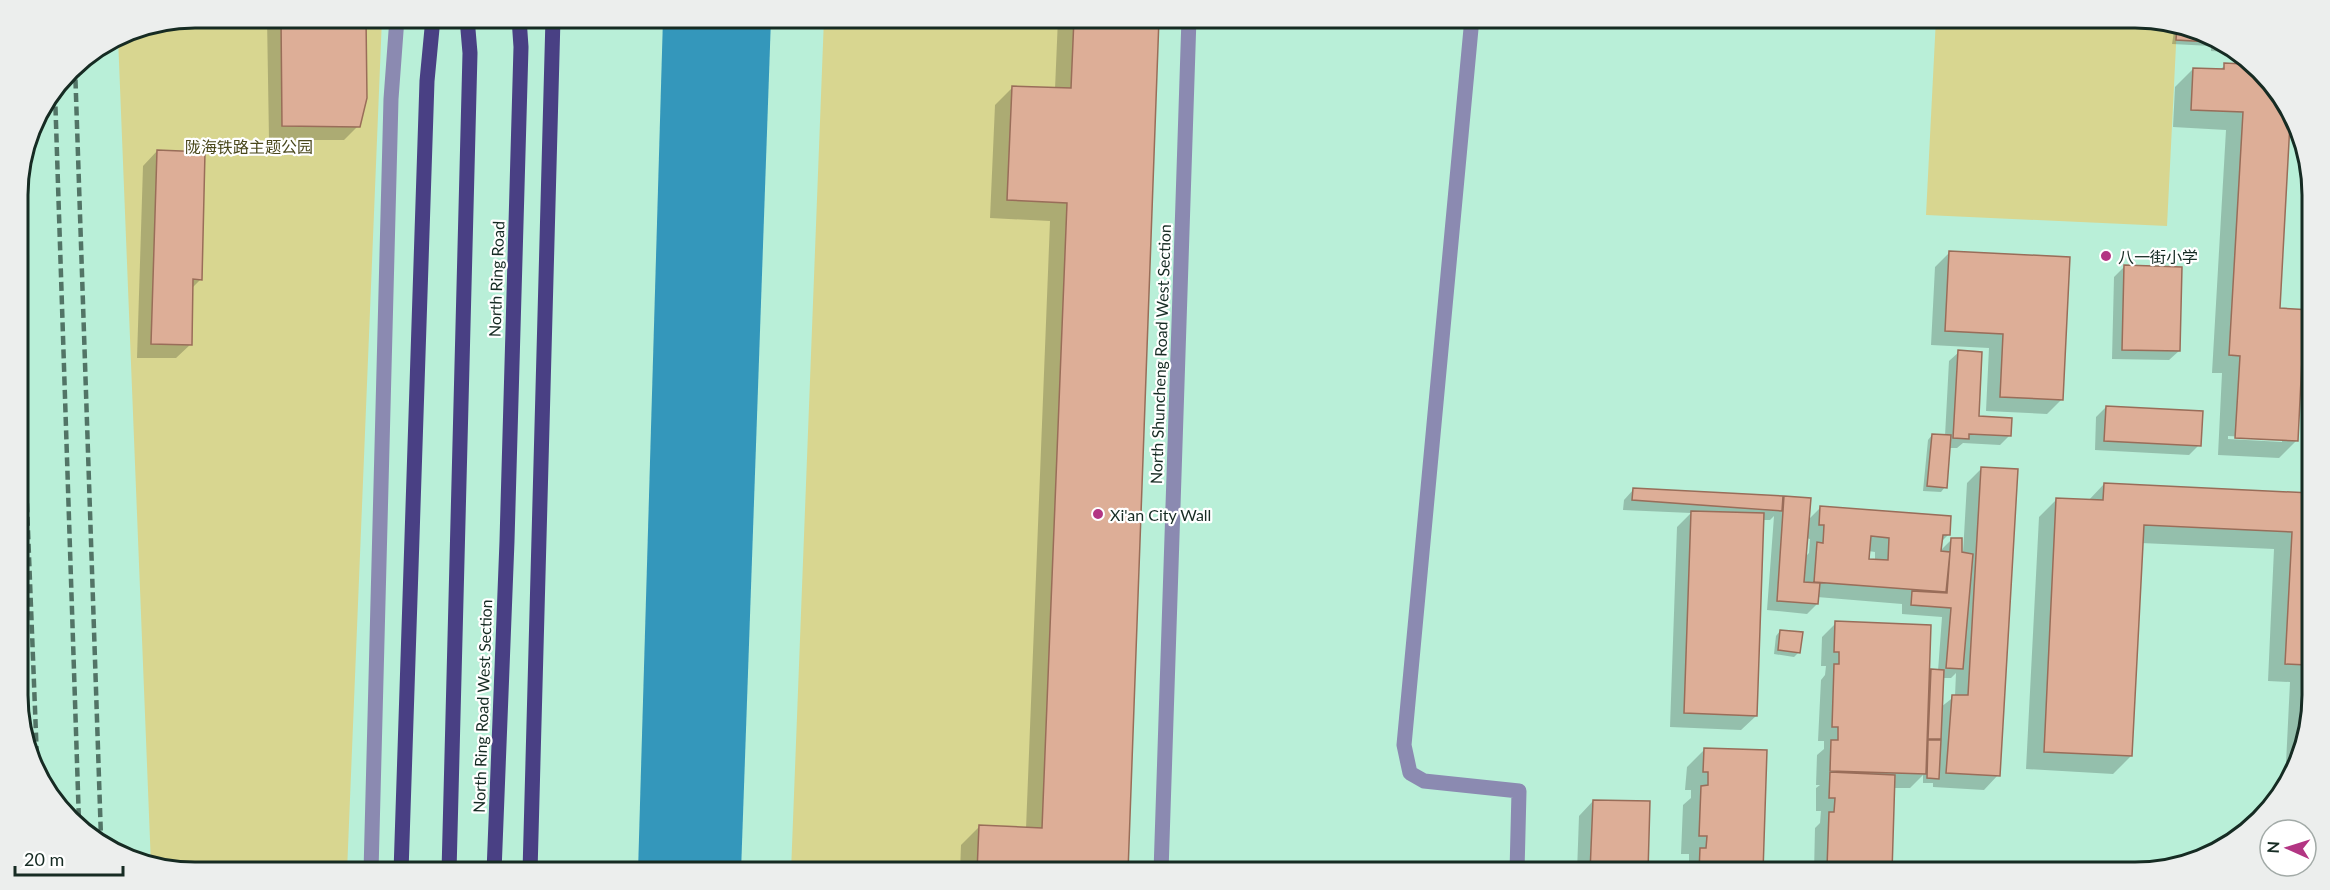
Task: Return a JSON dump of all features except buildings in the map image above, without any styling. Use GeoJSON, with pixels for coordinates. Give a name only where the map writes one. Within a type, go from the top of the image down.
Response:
{"type":"FeatureCollection","features":[{"type":"Feature","properties":{"kind":"main road"},"geometry":{"type":"LineString","coordinates":[[401,862],[427,93],[432,29]]}},
{"type":"Feature","properties":{"kind":"main road","name":"North Ring Road"},"geometry":{"type":"LineString","coordinates":[[459,541],[470,53],[468,29]]}},
{"type":"Feature","properties":{"kind":"main road","name":"North Ring Road"},"geometry":{"type":"LineString","coordinates":[[507,541],[520,29]]}},
{"type":"Feature","properties":{"kind":"main road"},"geometry":{"type":"LineString","coordinates":[[530,862],[553,29]]}},
{"type":"Feature","properties":{"kind":"main road","name":"North Ring Road West Section"},"geometry":{"type":"LineString","coordinates":[[449,862],[459,541]]}},
{"type":"Feature","properties":{"kind":"main road","name":"North Ring Road West Section"},"geometry":{"type":"LineString","coordinates":[[494,862],[507,541]]}},
{"type":"Feature","properties":{"kind":"street","name":"North Shuncheng Road West Section"},"geometry":{"type":"LineString","coordinates":[[1161,862],[1190,28]]}},
{"type":"Feature","properties":{"kind":"street"},"geometry":{"type":"LineString","coordinates":[[1471,28],[1404,745],[1410,773],[1424,781],[1519,790],[1517,861]]}},
{"type":"Feature","properties":{"kind":"street"},"geometry":{"type":"LineString","coordinates":[[371,862],[391,99],[396,29]]}},
{"type":"Feature","properties":{"kind":"green space"},"geometry":{"type":"Polygon","coordinates":[[[1935,28],[2135,28],[2177,34],[2167,226],[1926,215],[1935,28]]]}},
{"type":"Feature","properties":{"kind":"green space","name":"陇海铁路主题公园"},"geometry":{"type":"Polygon","coordinates":[[[184,29],[382,29],[347,862],[195,862],[151,855],[118,47],[142,37],[184,29]]]}},
{"type":"Feature","properties":{"kind":"green space"},"geometry":{"type":"Polygon","coordinates":[[[824,29],[1074,29],[1071,88],[1012,86],[1007,200],[1067,203],[1042,828],[979,825],[977,862],[791,862],[824,29]]]}},
{"type":"Feature","properties":{"kind":"water"},"geometry":{"type":"Polygon","coordinates":[[[663,29],[771,29],[741,862],[638,862],[663,29]]]}},
{"type":"Feature","properties":{"kind":"railway"},"geometry":{"type":"LineString","coordinates":[[75,79],[101,831]]}},
{"type":"Feature","properties":{"kind":"railway"},"geometry":{"type":"LineString","coordinates":[[55,105],[79,814]]}},
{"type":"Feature","properties":{"kind":"railway"},"geometry":{"type":"LineString","coordinates":[[28,538],[36,746]]}},
{"type":"Feature","properties":{"kind":"place","name":"八一街小学"},"geometry":{"type":"Point","coordinates":[2106,256]}},
{"type":"Feature","properties":{"kind":"place","name":"Xi'an City Wall"},"geometry":{"type":"Point","coordinates":[1098,514]}}]}
